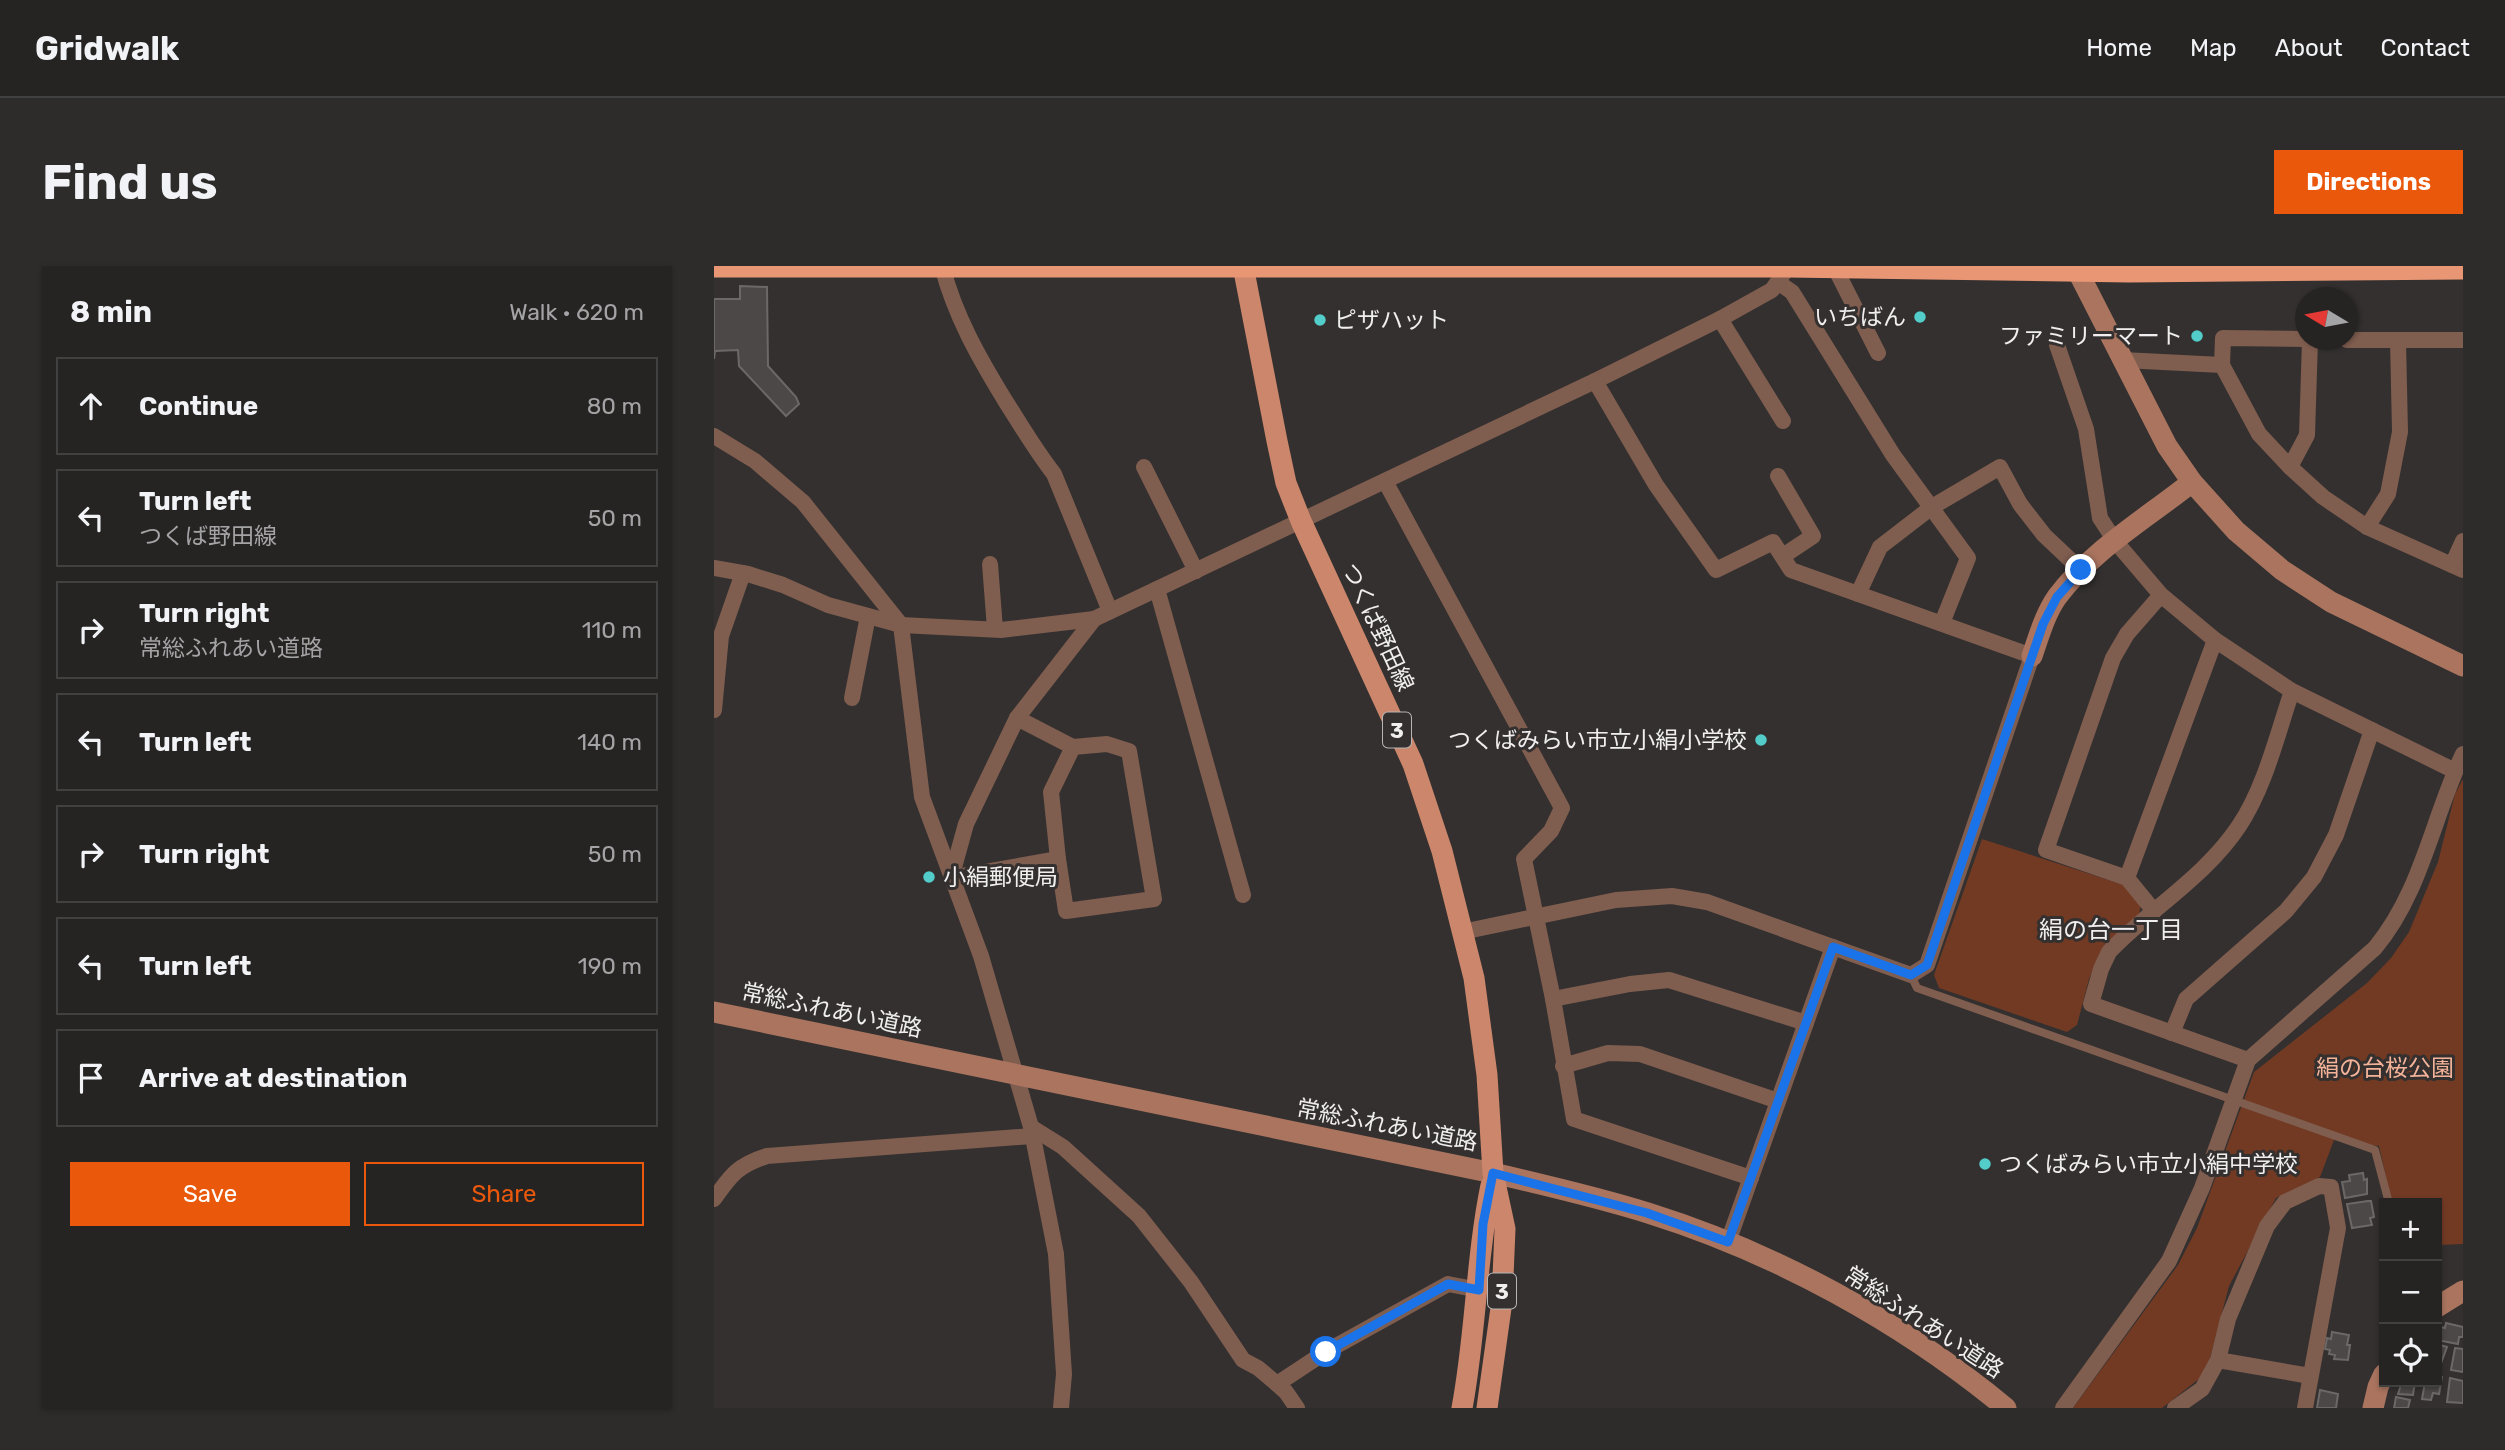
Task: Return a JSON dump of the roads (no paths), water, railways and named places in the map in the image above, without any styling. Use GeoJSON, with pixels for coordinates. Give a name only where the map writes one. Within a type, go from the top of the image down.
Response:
{"type":"FeatureCollection","features":[{"type":"Feature","properties":{"kind":"highway"},"geometry":{"type":"LineString","coordinates":[[714,267],[1243,267],[1783,275],[1835,268],[2463,268]]}},
{"type":"Feature","properties":{"kind":"main road","name":"つくば野田線"},"geometry":{"type":"LineString","coordinates":[[1243,267],[1286,483],[1413,764],[1442,851],[1474,978],[1482,1036],[1493,1173],[1505,1230],[1502,1301],[1487,1408]]}},
{"type":"Feature","properties":{"kind":"main road","name":"つくば野田線"},"geometry":{"type":"LineString","coordinates":[[1462,1408],[1479,1290],[1483,1224],[1493,1173]]}},
{"type":"Feature","properties":{"kind":"street"},"geometry":{"type":"LineString","coordinates":[[942,267],[960,322],[977,354],[1039,455],[1054,474],[1110,611]]}},
{"type":"Feature","properties":{"kind":"street"},"geometry":{"type":"LineString","coordinates":[[1835,268],[1878,353]]}},
{"type":"Feature","properties":{"kind":"street"},"geometry":{"type":"LineString","coordinates":[[2077,269],[2167,446],[2192,482],[2236,531],[2281,570],[2331,602],[2463,666]]}},
{"type":"Feature","properties":{"kind":"street"},"geometry":{"type":"LineString","coordinates":[[714,568],[783,585],[828,605],[901,625],[995,629],[1094,619],[1720,319],[1764,295],[1783,275],[1893,455],[1968,558],[1942,623]]}},
{"type":"Feature","properties":{"kind":"street"},"geometry":{"type":"LineString","coordinates":[[1720,319],[1783,421]]}},
{"type":"Feature","properties":{"kind":"street"},"geometry":{"type":"LineString","coordinates":[[2295,339],[2223,338],[2222,365],[2259,434],[2323,497],[2367,527],[2457,568],[2463,541]]}},
{"type":"Feature","properties":{"kind":"street"},"geometry":{"type":"LineString","coordinates":[[2358,340],[2463,340]]}},
{"type":"Feature","properties":{"kind":"street"},"geometry":{"type":"LineString","coordinates":[[2367,527],[2388,494],[2400,432],[2398,340]]}},
{"type":"Feature","properties":{"kind":"street"},"geometry":{"type":"LineString","coordinates":[[2057,345],[2086,429],[2101,518],[2115,541],[2161,595],[2214,640],[2292,691],[2455,771]]}},
{"type":"Feature","properties":{"kind":"street"},"geometry":{"type":"LineString","coordinates":[[2290,467],[2307,435],[2308,350]]}},
{"type":"Feature","properties":{"kind":"street"},"geometry":{"type":"LineString","coordinates":[[2123,360],[2222,365]]}},
{"type":"Feature","properties":{"kind":"street"},"geometry":{"type":"LineString","coordinates":[[1595,381],[1656,485],[1716,570],[1773,542],[1791,570],[2032,656]]}},
{"type":"Feature","properties":{"kind":"street"},"geometry":{"type":"LineString","coordinates":[[714,436],[755,461],[803,502],[901,625],[922,797],[981,956],[1032,1132],[1056,1254],[1064,1374],[1061,1408]]}},
{"type":"Feature","properties":{"kind":"street"},"geometry":{"type":"LineString","coordinates":[[1144,467],[1196,571]]}},
{"type":"Feature","properties":{"kind":"street"},"geometry":{"type":"LineString","coordinates":[[1858,594],[1880,547],[1932,507],[2000,467],[2020,504],[2044,535],[2081,570]]}},
{"type":"Feature","properties":{"kind":"street"},"geometry":{"type":"LineString","coordinates":[[1778,475],[1813,536],[1783,556]]}},
{"type":"Feature","properties":{"kind":"street"},"geometry":{"type":"LineString","coordinates":[[1385,481],[1562,808],[1551,831],[1524,859],[1574,1119],[1751,1178]]}},
{"type":"Feature","properties":{"kind":"street"},"geometry":{"type":"LineString","coordinates":[[1462,932],[1616,900],[1672,896],[1707,902],[1911,975],[1927,965],[2043,624],[2057,597],[2081,570],[2115,541],[2192,482]]}},
{"type":"Feature","properties":{"kind":"street"},"geometry":{"type":"LineString","coordinates":[[990,564],[995,629]]}},
{"type":"Feature","properties":{"kind":"street"},"geometry":{"type":"LineString","coordinates":[[714,710],[721,636],[743,573]]}},
{"type":"Feature","properties":{"kind":"street"},"geometry":{"type":"LineString","coordinates":[[1157,589],[1242,895]]}},
{"type":"Feature","properties":{"kind":"street"},"geometry":{"type":"LineString","coordinates":[[2154,911],[2127,878],[2046,850],[2112,658],[2127,634],[2161,595]]}},
{"type":"Feature","properties":{"kind":"street"},"geometry":{"type":"LineString","coordinates":[[852,698],[868,616]]}},
{"type":"Feature","properties":{"kind":"street"},"geometry":{"type":"LineString","coordinates":[[951,878],[966,824],[1017,718],[1094,619]]}},
{"type":"Feature","properties":{"kind":"street"},"geometry":{"type":"LineString","coordinates":[[2127,878],[2214,640]]}},
{"type":"Feature","properties":{"kind":"street"},"geometry":{"type":"LineString","coordinates":[[2248,1060],[2091,1004],[2101,969],[2109,953],[2217,854],[2240,825],[2258,789],[2292,691]]}},
{"type":"Feature","properties":{"kind":"street"},"geometry":{"type":"LineString","coordinates":[[1017,718],[1073,747],[1107,744],[1129,751],[1154,899],[1066,911],[1051,792],[1073,747]]}},
{"type":"Feature","properties":{"kind":"street"},"geometry":{"type":"LineString","coordinates":[[2172,1033],[2186,999],[2286,911],[2314,877],[2336,835],[2372,730]]}},
{"type":"Feature","properties":{"kind":"street"},"geometry":{"type":"LineString","coordinates":[[2063,1408],[2169,1261],[2236,1102],[2248,1060],[2375,947],[2393,926],[2409,897],[2463,754]]}},
{"type":"Feature","properties":{"kind":"street"},"geometry":{"type":"LineString","coordinates":[[951,878],[1058,859]]}},
{"type":"Feature","properties":{"kind":"street"},"geometry":{"type":"LineString","coordinates":[[1728,1242],[1833,947]]}},
{"type":"Feature","properties":{"kind":"street"},"geometry":{"type":"LineString","coordinates":[[1553,999],[1630,984],[1669,980],[1806,1023]]}},
{"type":"Feature","properties":{"kind":"street","name":"常総ふれあい道路"},"geometry":{"type":"LineString","coordinates":[[714,1012],[1493,1173],[1647,1213],[1728,1242],[1797,1274],[1858,1307],[1906,1336],[2006,1408]]}},
{"type":"Feature","properties":{"kind":"street"},"geometry":{"type":"LineString","coordinates":[[1563,1066],[1608,1053],[1640,1054],[1778,1101]]}},
{"type":"Feature","properties":{"kind":"street"},"geometry":{"type":"LineString","coordinates":[[714,1199],[734,1171],[748,1162],[767,1156],[1032,1132],[1074,1155],[1139,1216],[1191,1282],[1243,1360],[1258,1368],[1277,1384],[1297,1408]]}},
{"type":"Feature","properties":{"kind":"street"},"geometry":{"type":"LineString","coordinates":[[2175,1408],[2202,1389],[2218,1360],[2228,1319],[2267,1226],[2285,1202],[2319,1186],[2331,1187],[2338,1228],[2305,1408]]}},
{"type":"Feature","properties":{"kind":"street"},"geometry":{"type":"LineString","coordinates":[[1277,1384],[1326,1352],[1448,1284],[1479,1290]]}},
{"type":"Feature","properties":{"kind":"street"},"geometry":{"type":"LineString","coordinates":[[2442,1304],[2463,1291]]}},
{"type":"Feature","properties":{"kind":"street"},"geometry":{"type":"LineString","coordinates":[[2218,1360],[2310,1376]]}},
{"type":"Feature","properties":{"kind":"street"},"geometry":{"type":"LineString","coordinates":[[2373,1408],[2380,1387]]}},
{"type":"Feature","properties":{"kind":"lane"},"geometry":{"type":"LineString","coordinates":[[1911,975],[1917,988],[2375,1150],[2388,1198]]}},
{"type":"Feature","properties":{"kind":"place","name":"いちばん"},"geometry":{"type":"Point","coordinates":[1920,317]}},
{"type":"Feature","properties":{"kind":"place","name":"ピザハット"},"geometry":{"type":"Point","coordinates":[1320,320]}},
{"type":"Feature","properties":{"kind":"place","name":"ファミリーマート"},"geometry":{"type":"Point","coordinates":[2197,336]}},
{"type":"Feature","properties":{"kind":"place","name":"つくばみらい市立小絹小学校"},"geometry":{"type":"Point","coordinates":[1761,740]}},
{"type":"Feature","properties":{"kind":"place","name":"小絹郵便局"},"geometry":{"type":"Point","coordinates":[929,877]}},
{"type":"Feature","properties":{"kind":"place","name":"つくばみらい市立小絹中学校"},"geometry":{"type":"Point","coordinates":[1985,1164]}},
{"type":"Feature","properties":{"kind":"district","name":"絹の台一丁目"},"geometry":{"type":"Point","coordinates":[2111,930]}},
{"type":"Feature","properties":{"kind":"park label","name":"絹の台桜公園"},"geometry":{"type":"Point","coordinates":[2385,1068]}}]}
